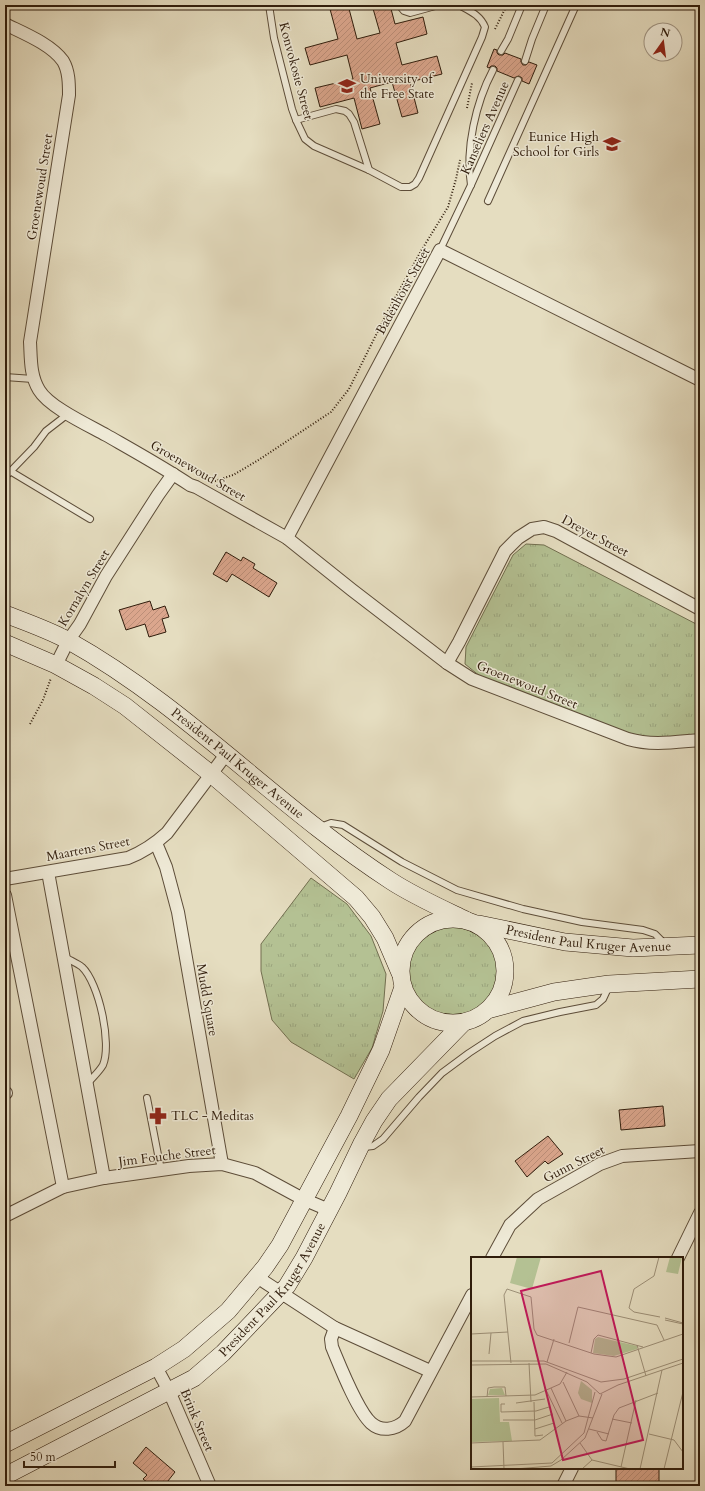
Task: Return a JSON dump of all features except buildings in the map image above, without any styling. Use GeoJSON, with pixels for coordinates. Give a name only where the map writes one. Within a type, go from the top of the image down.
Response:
{"type":"FeatureCollection","features":[{"type":"Feature","properties":{"kind":"street","name":"Groenewoud Street"},"geometry":{"type":"LineString","coordinates":[[5,24],[33,38],[53,51],[63,62],[69,83],[30,342],[33,379],[45,398],[68,414],[190,485],[287,538],[447,663],[482,684],[628,740],[640,743],[657,744],[700,740]]}},
{"type":"Feature","properties":{"kind":"street","name":"Badenhorst Street"},"geometry":{"type":"LineString","coordinates":[[287,538],[440,250],[700,380]]}},
{"type":"Feature","properties":{"kind":"street","name":"Kornalyn Street"},"geometry":{"type":"LineString","coordinates":[[56,665],[68,641],[80,624],[106,576],[173,474]]}},
{"type":"Feature","properties":{"kind":"street","name":"Dreyer Street"},"geometry":{"type":"LineString","coordinates":[[447,663],[506,551],[518,538],[532,529],[544,527],[556,531],[700,609]]}},
{"type":"Feature","properties":{"kind":"street","name":"President Paul Kruger Avenue"},"geometry":{"type":"LineString","coordinates":[[5,614],[68,641],[149,692],[227,753],[316,828],[391,881],[471,922],[565,942],[633,948],[700,945]]}},
{"type":"Feature","properties":{"kind":"street","name":"Dreyer Street"},"geometry":{"type":"LineString","coordinates":[[459,642],[460,672]]}},
{"type":"Feature","properties":{"kind":"street","name":"President Paul Kruger Avenue"},"geometry":{"type":"LineString","coordinates":[[5,643],[56,665],[94,686],[125,706],[211,774],[356,898],[372,917],[385,938],[402,980],[381,1050],[348,1116],[280,1245],[265,1267],[228,1311],[184,1349],[156,1367],[5,1444]]}},
{"type":"Feature","properties":{"kind":"street","name":"Maartens Street"},"geometry":{"type":"LineString","coordinates":[[5,879],[128,858],[141,853],[167,833],[227,753]]}},
{"type":"Feature","properties":{"kind":"street","name":"Mudd Square"},"geometry":{"type":"LineString","coordinates":[[156,842],[166,867],[178,912],[222,1164]]}},
{"type":"Feature","properties":{"kind":"street"},"geometry":{"type":"LineString","coordinates":[[48,872],[104,1178]]}},
{"type":"Feature","properties":{"kind":"street"},"geometry":{"type":"LineString","coordinates":[[5,895],[63,1187]]}},
{"type":"Feature","properties":{"kind":"street"},"geometry":{"type":"LineString","coordinates":[[446,919],[471,922],[490,934],[500,947],[506,963],[506,980],[500,995],[491,1008],[474,1020],[456,1024],[439,1022],[423,1015],[411,1003],[402,980],[403,954],[413,937],[428,925],[446,919]]}},
{"type":"Feature","properties":{"kind":"street"},"geometry":{"type":"LineString","coordinates":[[491,1008],[554,992],[609,984],[700,979]]}},
{"type":"Feature","properties":{"kind":"street","name":"President Paul Kruger Avenue"},"geometry":{"type":"LineString","coordinates":[[5,1476],[194,1378],[223,1353],[287,1286],[304,1258],[359,1148],[374,1121],[389,1099],[464,1022]]}},
{"type":"Feature","properties":{"kind":"street","name":"Gunn Street"},"geometry":{"type":"LineString","coordinates":[[493,1257],[510,1225],[538,1199],[600,1164],[622,1156],[700,1151]]}},
{"type":"Feature","properties":{"kind":"street","name":"Jim Fouche Street"},"geometry":{"type":"LineString","coordinates":[[5,1216],[63,1187],[104,1178],[189,1166],[222,1164],[254,1173],[303,1199],[329,1210]]}},
{"type":"Feature","properties":{"kind":"street"},"geometry":{"type":"LineString","coordinates":[[678,1257],[700,1213]]}},
{"type":"Feature","properties":{"kind":"street"},"geometry":{"type":"LineString","coordinates":[[257,1277],[335,1328],[430,1371]]}},
{"type":"Feature","properties":{"kind":"street"},"geometry":{"type":"LineString","coordinates":[[335,1328],[331,1339],[332,1347],[359,1406],[371,1422],[380,1428],[396,1428],[405,1421],[430,1371],[471,1297]]}},
{"type":"Feature","properties":{"kind":"street","name":"Brink Street"},"geometry":{"type":"LineString","coordinates":[[156,1367],[169,1391],[210,1486]]}},
{"type":"Feature","properties":{"kind":"street"},"geometry":{"type":"LineString","coordinates":[[563,1486],[572,1469]]}},
{"type":"Feature","properties":{"kind":"lane","name":"Konvokosie Street"},"geometry":{"type":"LineString","coordinates":[[269,5],[274,38],[296,120],[305,139],[314,146],[370,170],[401,187],[410,187],[415,184],[428,161],[482,37],[485,27],[482,20],[473,12],[459,5]]}},
{"type":"Feature","properties":{"kind":"lane"},"geometry":{"type":"LineString","coordinates":[[399,5],[410,13],[439,5]]}},
{"type":"Feature","properties":{"kind":"lane"},"geometry":{"type":"LineString","coordinates":[[501,51],[522,5]]}},
{"type":"Feature","properties":{"kind":"lane"},"geometry":{"type":"LineString","coordinates":[[525,61],[546,5]]}},
{"type":"Feature","properties":{"kind":"lane"},"geometry":{"type":"LineString","coordinates":[[488,201],[576,5]]}},
{"type":"Feature","properties":{"kind":"lane","name":"Kanseliers Avenue"},"geometry":{"type":"LineString","coordinates":[[471,185],[469,171],[471,142],[480,100],[493,70]]}},
{"type":"Feature","properties":{"kind":"lane","name":"Kanseliers Avenue"},"geometry":{"type":"LineString","coordinates":[[440,250],[518,80]]}},
{"type":"Feature","properties":{"kind":"lane"},"geometry":{"type":"LineString","coordinates":[[296,120],[336,110],[345,111],[354,122],[370,170]]}},
{"type":"Feature","properties":{"kind":"lane"},"geometry":{"type":"LineString","coordinates":[[5,377],[33,379]]}},
{"type":"Feature","properties":{"kind":"lane"},"geometry":{"type":"LineString","coordinates":[[5,477],[30,452],[46,431],[68,414]]}},
{"type":"Feature","properties":{"kind":"lane"},"geometry":{"type":"LineString","coordinates":[[10,471],[90,519]]}},
{"type":"Feature","properties":{"kind":"lane"},"geometry":{"type":"LineString","coordinates":[[316,828],[331,824],[343,825],[402,862],[457,890],[523,909],[582,922],[643,930],[655,934],[667,946],[670,947]]}},
{"type":"Feature","properties":{"kind":"lane"},"geometry":{"type":"LineString","coordinates":[[63,956],[82,967],[92,981],[100,1006],[107,1038],[107,1053],[102,1067],[86,1084]]}},
{"type":"Feature","properties":{"kind":"lane"},"geometry":{"type":"LineString","coordinates":[[359,1148],[373,1146],[383,1139],[442,1073],[469,1053],[495,1036],[523,1021],[596,1005],[603,999],[609,984]]}},
{"type":"Feature","properties":{"kind":"lane"},"geometry":{"type":"LineString","coordinates":[[147,1098],[161,1170]]}},
{"type":"Feature","properties":{"kind":"path"},"geometry":{"type":"LineString","coordinates":[[492,34],[507,5]]}},
{"type":"Feature","properties":{"kind":"path"},"geometry":{"type":"LineString","coordinates":[[467,112],[473,81]]}},
{"type":"Feature","properties":{"kind":"path"},"geometry":{"type":"LineString","coordinates":[[196,487],[232,475],[257,462],[332,412],[349,389],[392,303],[448,207],[461,154]]}},
{"type":"Feature","properties":{"kind":"path"},"geometry":{"type":"LineString","coordinates":[[30,724],[43,700],[56,665]]}},
{"type":"Feature","properties":{"kind":"green space"},"geometry":{"type":"Polygon","coordinates":[[[526,544],[544,545],[700,626],[700,735],[637,739],[481,677],[465,664],[466,647],[513,555],[526,544]]]}},
{"type":"Feature","properties":{"kind":"green space"},"geometry":{"type":"Polygon","coordinates":[[[311,878],[347,904],[371,936],[386,974],[383,1011],[372,1048],[354,1079],[291,1042],[272,1020],[261,971],[261,944],[311,878]]]}},
{"type":"Feature","properties":{"kind":"green space"},"geometry":{"type":"Polygon","coordinates":[[[452,927],[470,931],[485,941],[495,956],[499,974],[495,992],[485,1007],[470,1017],[452,1021],[434,1017],[419,1007],[409,992],[405,974],[409,956],[419,941],[434,931],[452,927]]]}},
{"type":"Feature","properties":{"kind":"place","name":"University of the Free State"},"geometry":{"type":"Point","coordinates":[347,86]}},
{"type":"Feature","properties":{"kind":"place","name":"Eunice High School for Girls"},"geometry":{"type":"Point","coordinates":[612,144]}},
{"type":"Feature","properties":{"kind":"place","name":"TLC - Meditas"},"geometry":{"type":"Point","coordinates":[158,1116]}}]}
